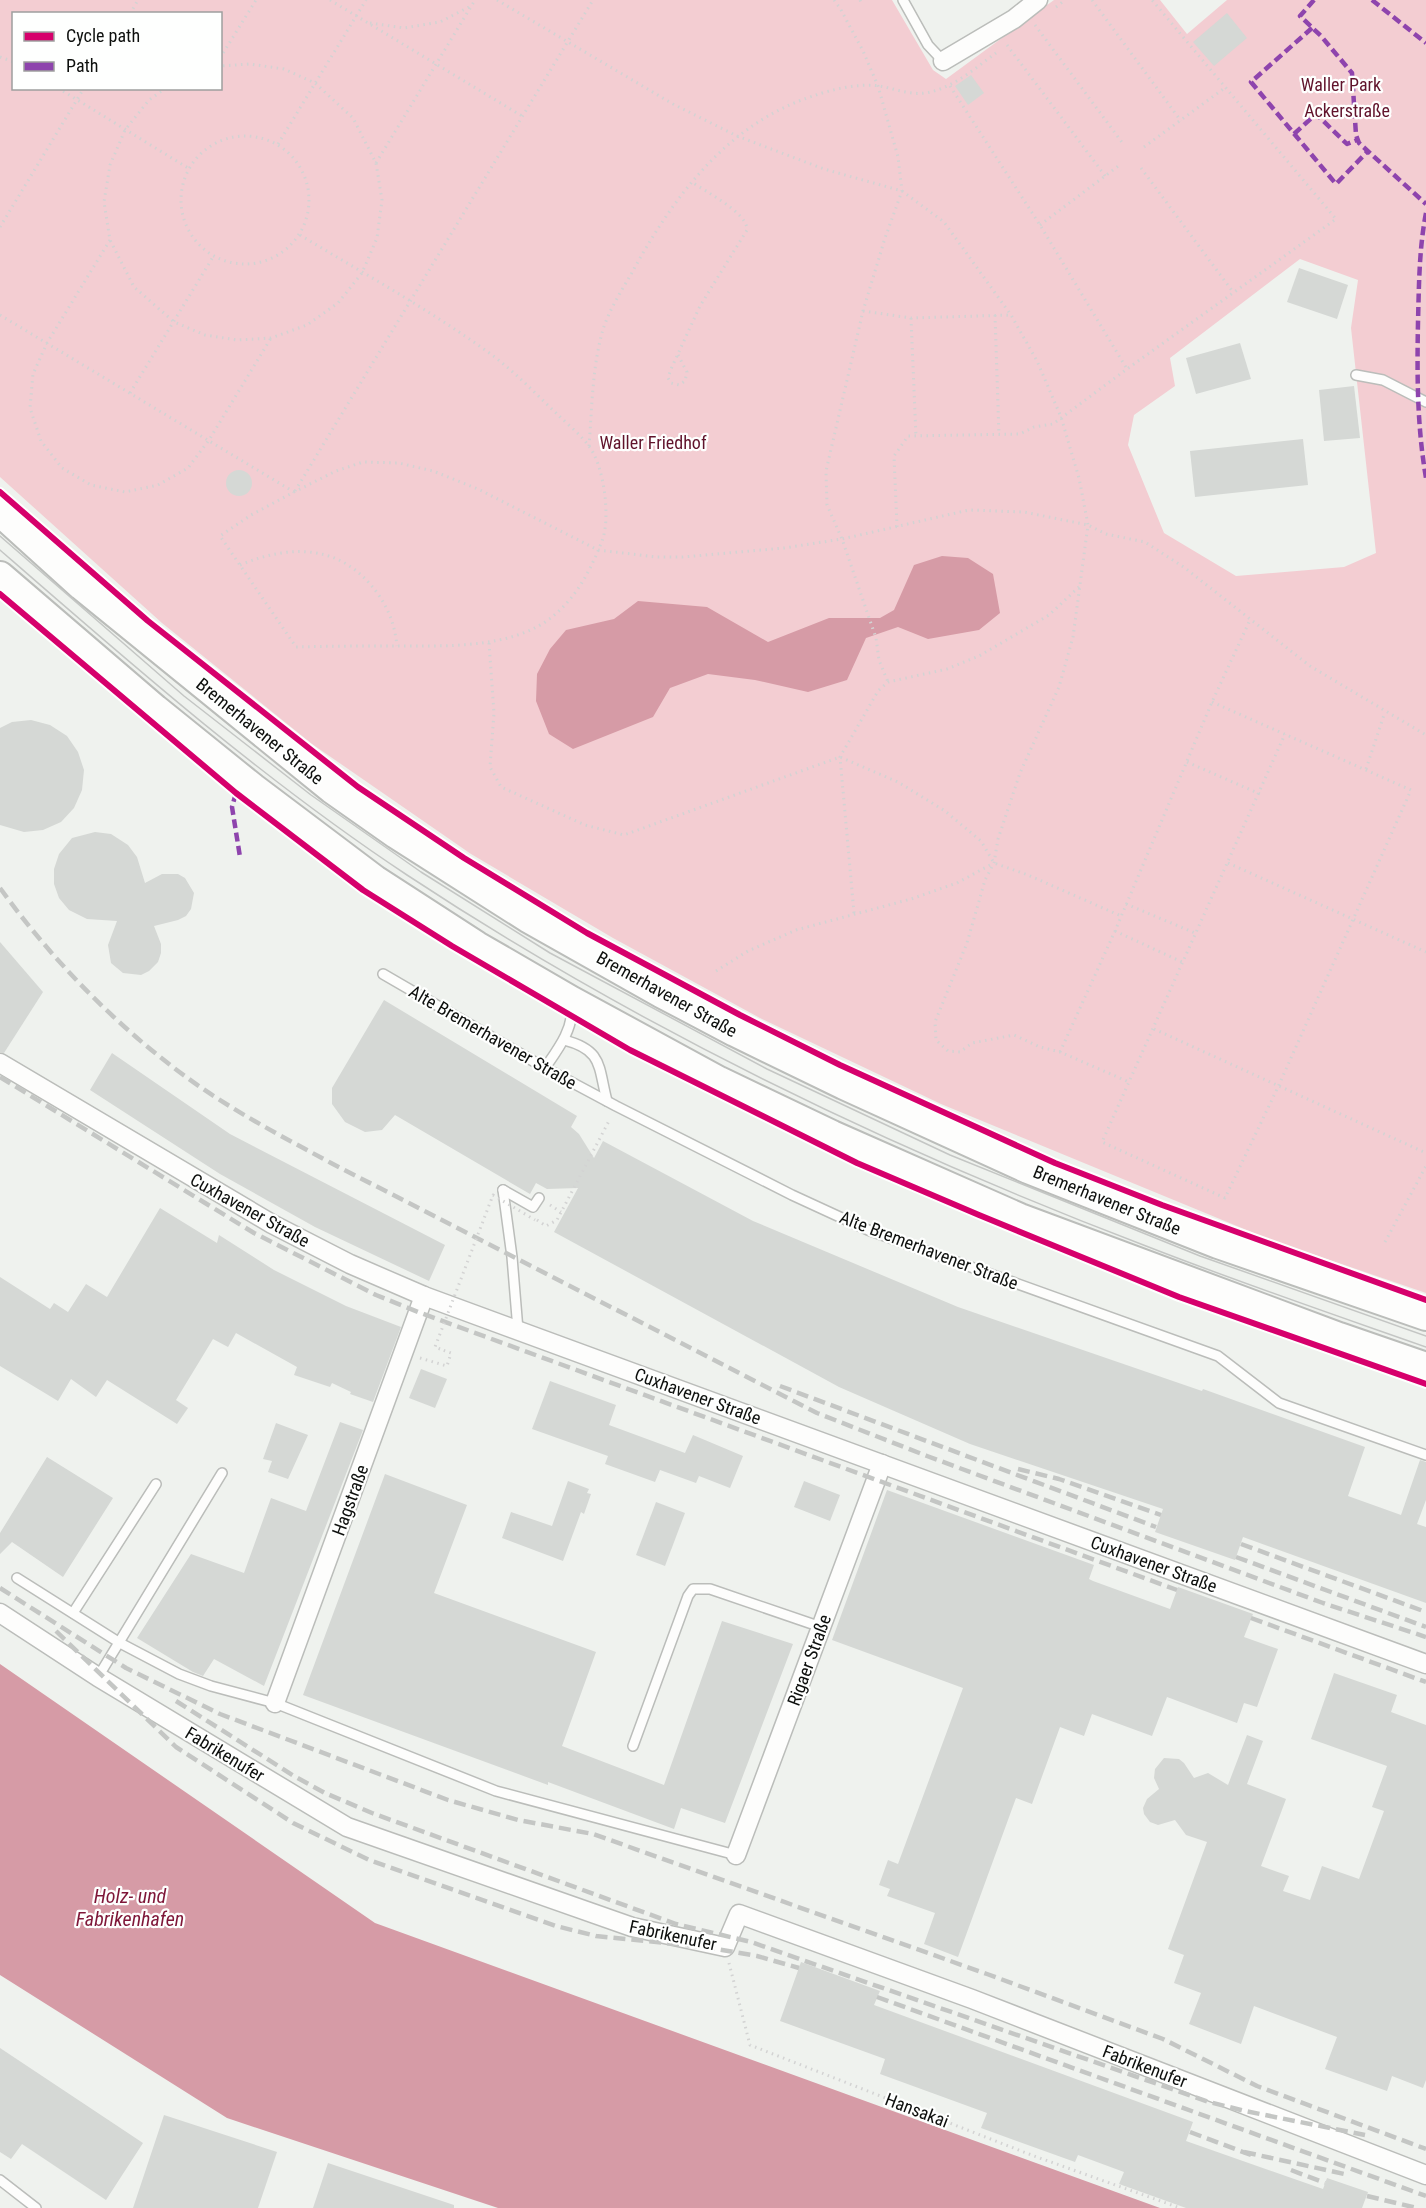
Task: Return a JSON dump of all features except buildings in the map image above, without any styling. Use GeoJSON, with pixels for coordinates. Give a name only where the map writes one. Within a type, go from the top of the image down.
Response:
{"type":"FeatureCollection","features":[{"type":"Feature","properties":{"kind":"main road","name":"Bremerhavener Straße"},"geometry":{"type":"LineString","coordinates":[[0,512],[128,624],[332,789],[396,834],[528,918],[735,1032],[844,1085],[1028,1169],[1218,1244],[1426,1316]]}},
{"type":"Feature","properties":{"kind":"main road"},"geometry":{"type":"LineString","coordinates":[[0,576],[164,717],[366,873],[477,946],[572,1001],[729,1086],[832,1135],[1020,1218],[1339,1337],[1426,1367]]}},
{"type":"Feature","properties":{"kind":"street"},"geometry":{"type":"LineString","coordinates":[[942,61],[1014,19],[1038,0]]}},
{"type":"Feature","properties":{"kind":"street","name":"Cuxhavener Straße"},"geometry":{"type":"LineString","coordinates":[[0,1063],[272,1224],[350,1264],[424,1296],[1426,1664]]}},
{"type":"Feature","properties":{"kind":"street","name":"Hagstraße"},"geometry":{"type":"LineString","coordinates":[[275,1703],[424,1296]]}},
{"type":"Feature","properties":{"kind":"street","name":"Rigaer Straße"},"geometry":{"type":"LineString","coordinates":[[736,1855],[882,1464]]}},
{"type":"Feature","properties":{"kind":"street","name":"Fabrikenufer"},"geometry":{"type":"LineString","coordinates":[[0,1613],[98,1677],[348,1827],[632,1927],[725,1947],[739,1914],[972,1999],[1426,2175]]}},
{"type":"Feature","properties":{"kind":"lane"},"geometry":{"type":"LineString","coordinates":[[903,0],[928,45],[942,61]]}},
{"type":"Feature","properties":{"kind":"lane"},"geometry":{"type":"LineString","coordinates":[[1356,375],[1383,380],[1426,402]]}},
{"type":"Feature","properties":{"kind":"lane","name":"Alte Bremerhavener Straße"},"geometry":{"type":"LineString","coordinates":[[383,974],[545,1068],[792,1195],[868,1230],[1218,1356],[1279,1403],[1426,1455]]}},
{"type":"Feature","properties":{"kind":"lane"},"geometry":{"type":"LineString","coordinates":[[545,1068],[564,1040],[573,1017],[572,1001]]}},
{"type":"Feature","properties":{"kind":"lane"},"geometry":{"type":"LineString","coordinates":[[564,1040],[582,1045],[596,1056],[612,1103]]}},
{"type":"Feature","properties":{"kind":"lane"},"geometry":{"type":"LineString","coordinates":[[518,1330],[512,1257],[503,1190],[533,1207],[539,1198]]}},
{"type":"Feature","properties":{"kind":"lane"},"geometry":{"type":"LineString","coordinates":[[98,1677],[222,1473]]}},
{"type":"Feature","properties":{"kind":"lane"},"geometry":{"type":"LineString","coordinates":[[73,1613],[156,1484]]}},
{"type":"Feature","properties":{"kind":"lane"},"geometry":{"type":"LineString","coordinates":[[17,1578],[120,1642],[179,1674],[211,1686],[275,1703],[496,1791],[736,1855]]}},
{"type":"Feature","properties":{"kind":"lane"},"geometry":{"type":"LineString","coordinates":[[633,1746],[687,1596],[693,1589],[710,1589],[821,1627]]}},
{"type":"Feature","properties":{"kind":"lane"},"geometry":{"type":"LineString","coordinates":[[0,2180],[36,2208]]}},
{"type":"Feature","properties":{"kind":"path"},"geometry":{"type":"LineString","coordinates":[[222,55],[256,0]]}},
{"type":"Feature","properties":{"kind":"path"},"geometry":{"type":"LineString","coordinates":[[330,0],[522,116]]}},
{"type":"Feature","properties":{"kind":"path"},"geometry":{"type":"LineString","coordinates":[[335,0],[339,5]]}},
{"type":"Feature","properties":{"kind":"path"},"geometry":{"type":"LineString","coordinates":[[278,144],[366,0]]}},
{"type":"Feature","properties":{"kind":"path"},"geometry":{"type":"LineString","coordinates":[[376,163],[475,0]]}},
{"type":"Feature","properties":{"kind":"path"},"geometry":{"type":"LineString","coordinates":[[497,0],[673,104],[737,136],[824,169],[902,191],[944,222],[1011,315],[1037,361],[1061,417],[1079,478],[1088,525],[1073,637],[1059,687],[1020,773],[966,943],[935,1022],[936,1040],[948,1051],[960,1052],[972,1043],[1014,1035],[1129,1082]]}},
{"type":"Feature","properties":{"kind":"path"},"geometry":{"type":"LineString","coordinates":[[294,492],[593,0]]}},
{"type":"Feature","properties":{"kind":"path"},"geometry":{"type":"LineString","coordinates":[[834,0],[863,51],[878,86],[898,157],[902,191],[862,311],[826,471],[827,505],[842,539],[876,638],[879,660],[888,682]]}},
{"type":"Feature","properties":{"kind":"path"},"geometry":{"type":"LineString","coordinates":[[1092,0],[1181,121]]}},
{"type":"Feature","properties":{"kind":"path"},"geometry":{"type":"LineString","coordinates":[[897,527],[894,456],[908,436],[1020,434],[1034,427],[1053,424],[1336,219],[1152,0]]}},
{"type":"Feature","properties":{"kind":"path"},"geometry":{"type":"LineString","coordinates":[[368,23],[404,28],[440,22],[472,5]]}},
{"type":"Feature","properties":{"kind":"path"},"geometry":{"type":"LineString","coordinates":[[1034,24],[1124,145]]}},
{"type":"Feature","properties":{"kind":"path"},"geometry":{"type":"LineString","coordinates":[[1007,45],[1106,177]]}},
{"type":"Feature","properties":{"kind":"path"},"geometry":{"type":"LineString","coordinates":[[589,446],[593,383],[602,331],[651,237],[681,193],[737,136],[762,118],[813,96],[852,87],[878,86],[924,93],[950,86],[985,61]]}},
{"type":"Feature","properties":{"kind":"path"},"geometry":{"type":"LineString","coordinates":[[163,90],[149,100],[125,130],[110,165],[104,202],[110,240],[134,287],[174,322],[204,335],[237,340],[271,338],[307,325],[338,303],[362,273],[377,238],[382,200],[376,163],[353,118],[315,84],[284,69],[250,64],[222,66]]}},
{"type":"Feature","properties":{"kind":"path"},"geometry":{"type":"LineString","coordinates":[[950,86],[1040,225],[1127,369]]}},
{"type":"Feature","properties":{"kind":"path"},"geometry":{"type":"LineString","coordinates":[[1144,147],[1226,87]]}},
{"type":"Feature","properties":{"kind":"path"},"geometry":{"type":"LineString","coordinates":[[61,90],[188,168]]}},
{"type":"Feature","properties":{"kind":"path"},"geometry":{"type":"LineString","coordinates":[[0,227],[83,90]]}},
{"type":"Feature","properties":{"kind":"path"},"geometry":{"type":"LineString","coordinates":[[238,135],[259,136],[278,144],[297,162],[308,185],[309,211],[300,235],[286,250],[270,260],[251,265],[231,263],[213,257],[194,240],[182,218],[180,192],[188,168],[201,152],[218,141],[238,135]]}},
{"type":"Feature","properties":{"kind":"path"},"geometry":{"type":"LineString","coordinates":[[1040,225],[1121,164]]}},
{"type":"Feature","properties":{"kind":"path"},"geometry":{"type":"LineString","coordinates":[[1141,168],[1233,292]]}},
{"type":"Feature","properties":{"kind":"path"},"geometry":{"type":"LineString","coordinates":[[678,355],[687,372],[685,381],[679,385],[671,383],[668,378],[678,355],[700,306],[747,231],[747,224],[741,215],[692,182]]}},
{"type":"Feature","properties":{"kind":"path"},"geometry":{"type":"LineString","coordinates":[[300,235],[489,353],[524,381],[589,446],[598,466],[606,506],[605,533],[598,550],[572,598],[552,618],[520,634],[489,642],[428,646],[296,647],[220,536],[251,515],[336,471],[363,462],[399,463],[433,471],[477,489],[598,550],[656,556],[683,557],[784,548],[842,539],[969,510],[1024,512],[1088,525],[1106,534],[1145,542],[1185,568],[1310,666],[1426,735]]}},
{"type":"Feature","properties":{"kind":"path"},"geometry":{"type":"LineString","coordinates":[[110,240],[47,343],[33,374],[30,408],[41,441],[62,468],[91,485],[124,492],[158,485],[188,468],[209,440],[271,338]]}},
{"type":"Feature","properties":{"kind":"path"},"geometry":{"type":"LineString","coordinates":[[130,393],[213,257]]}},
{"type":"Feature","properties":{"kind":"path"},"geometry":{"type":"LineString","coordinates":[[862,311],[911,318],[1011,315]]}},
{"type":"Feature","properties":{"kind":"path"},"geometry":{"type":"LineString","coordinates":[[0,315],[294,492]]}},
{"type":"Feature","properties":{"kind":"path"},"geometry":{"type":"LineString","coordinates":[[995,315],[999,435]]}},
{"type":"Feature","properties":{"kind":"path"},"geometry":{"type":"LineString","coordinates":[[911,318],[916,437]]}},
{"type":"Feature","properties":{"kind":"path"},"geometry":{"type":"LineString","coordinates":[[240,565],[263,556],[294,552],[318,552],[340,559],[361,573],[387,607],[396,630],[397,646]]}},
{"type":"Feature","properties":{"kind":"path"},"geometry":{"type":"LineString","coordinates":[[854,913],[840,757],[878,691],[888,682],[947,669],[979,656],[1049,615],[1081,585]]}},
{"type":"Feature","properties":{"kind":"path"},"geometry":{"type":"LineString","coordinates":[[1060,1052],[1115,932],[1212,702],[1250,620]]}},
{"type":"Feature","properties":{"kind":"path"},"geometry":{"type":"LineString","coordinates":[[489,642],[494,713],[490,767],[501,786],[585,825],[624,835],[840,757],[898,782],[945,811],[981,841],[993,863],[1028,875],[1121,916]]}},
{"type":"Feature","properties":{"kind":"path"},"geometry":{"type":"LineString","coordinates":[[1212,702],[1366,769],[1411,790],[1278,1087],[1225,1198],[1102,1142],[1285,734]]}},
{"type":"Feature","properties":{"kind":"path"},"geometry":{"type":"LineString","coordinates":[[1366,769],[1385,712]]}},
{"type":"Feature","properties":{"kind":"path"},"geometry":{"type":"LineString","coordinates":[[1187,762],[1260,794]]}},
{"type":"Feature","properties":{"kind":"path"},"geometry":{"type":"LineString","coordinates":[[716,971],[748,951],[796,930],[911,899],[957,882],[993,863]]}},
{"type":"Feature","properties":{"kind":"path"},"geometry":{"type":"LineString","coordinates":[[1228,863],[1426,952]]}},
{"type":"Feature","properties":{"kind":"path"},"geometry":{"type":"LineString","coordinates":[[1126,904],[1195,933]]}},
{"type":"Feature","properties":{"kind":"path"},"geometry":{"type":"LineString","coordinates":[[1115,932],[1182,962]]}},
{"type":"Feature","properties":{"kind":"path"},"geometry":{"type":"LineString","coordinates":[[1154,1029],[1426,1153]]}},
{"type":"Feature","properties":{"kind":"path"},"geometry":{"type":"LineString","coordinates":[[404,1352],[447,1366],[451,1353],[435,1347],[494,1195],[546,1226],[557,1220],[612,1103]]}},
{"type":"Feature","properties":{"kind":"path"},"geometry":{"type":"LineString","coordinates":[[1385,1242],[1426,1166]]}},
{"type":"Feature","properties":{"kind":"green space","name":"Waller Friedhof"},"geometry":{"type":"Polygon","coordinates":[[[0,0],[892,0],[933,70],[946,79],[1054,0],[1160,0],[1187,34],[1227,0],[1426,0],[1426,1293],[1266,1238],[941,1104],[760,1018],[613,938],[471,854],[312,744],[162,623],[0,477],[0,0]],[[1300,259],[1170,358],[1175,386],[1134,415],[1128,445],[1164,533],[1236,576],[1344,567],[1376,553],[1351,328],[1358,280],[1300,259]]]}},
{"type":"Feature","properties":{"kind":"water"},"geometry":{"type":"Polygon","coordinates":[[[942,556],[968,558],[993,574],[1000,613],[979,630],[928,639],[898,627],[866,638],[847,680],[808,692],[755,680],[708,674],[670,688],[653,717],[573,749],[549,734],[536,701],[537,674],[550,649],[566,630],[614,619],[638,601],[707,607],[768,642],[829,618],[880,618],[894,610],[914,565],[942,556]]]}},
{"type":"Feature","properties":{"kind":"water","name":"Holz- und Fabrikenhafen"},"geometry":{"type":"Polygon","coordinates":[[[0,1664],[375,1923],[1160,2208],[498,2208],[227,2118],[0,1975],[0,1664]]]}},
{"type":"Feature","properties":{"kind":"tram line"},"geometry":{"type":"LineString","coordinates":[[0,536],[184,696],[311,795],[421,872],[550,953],[767,1069],[950,1155],[1200,1256],[1426,1336]]}},
{"type":"Feature","properties":{"kind":"tram line"},"geometry":{"type":"LineString","coordinates":[[0,550],[148,678],[301,800],[407,875],[494,931],[583,983],[766,1081],[954,1168],[1181,1259],[1426,1347]]}},
{"type":"Feature","properties":{"kind":"railway"},"geometry":{"type":"LineString","coordinates":[[0,888],[41,941],[87,991],[162,1059],[223,1102],[331,1163],[817,1413],[1323,1603],[1426,1637]]}},
{"type":"Feature","properties":{"kind":"railway"},"geometry":{"type":"LineString","coordinates":[[0,1077],[254,1233],[376,1295],[1177,1590]]}},
{"type":"Feature","properties":{"kind":"railway"},"geometry":{"type":"LineString","coordinates":[[780,1386],[1156,1527]]}},
{"type":"Feature","properties":{"kind":"railway"},"geometry":{"type":"LineString","coordinates":[[1018,1469],[1059,1479],[1161,1515]]}},
{"type":"Feature","properties":{"kind":"railway"},"geometry":{"type":"LineString","coordinates":[[1241,1544],[1426,1612]]}},
{"type":"Feature","properties":{"kind":"railway"},"geometry":{"type":"LineString","coordinates":[[1236,1557],[1426,1627]]}},
{"type":"Feature","properties":{"kind":"railway"},"geometry":{"type":"LineString","coordinates":[[0,1588],[126,1668],[220,1714],[448,1800],[518,1820],[593,1834],[987,1974],[1163,2039],[1257,2086],[1426,2149]]}},
{"type":"Feature","properties":{"kind":"railway"},"geometry":{"type":"LineString","coordinates":[[1251,1618],[1426,1682]]}},
{"type":"Feature","properties":{"kind":"railway"},"geometry":{"type":"LineString","coordinates":[[56,1631],[176,1747],[293,1823],[369,1860],[556,1926],[596,1936],[705,1947],[757,1956],[799,1968]]}},
{"type":"Feature","properties":{"kind":"railway"},"geometry":{"type":"LineString","coordinates":[[176,1701],[294,1776],[325,1793],[372,1813],[676,1924],[751,1942],[1209,2102],[1365,2135]]}},
{"type":"Feature","properties":{"kind":"railway"},"geometry":{"type":"LineString","coordinates":[[877,1997],[1426,2196]]}},
{"type":"Feature","properties":{"kind":"railway"},"geometry":{"type":"LineString","coordinates":[[1190,2132],[1251,2155]]}},
{"type":"Feature","properties":{"kind":"railway"},"geometry":{"type":"LineString","coordinates":[[1244,2152],[1349,2175]]}},
{"type":"Feature","properties":{"kind":"railway"},"geometry":{"type":"LineString","coordinates":[[1291,2170],[1325,2183]]}},
{"type":"Feature","properties":{"kind":"railway"},"geometry":{"type":"LineString","coordinates":[[1367,2196],[1417,2208]]}},
{"type":"Feature","properties":{"kind":"marked path"},"geometry":{"type":"LineString","coordinates":[[1314,0],[1300,16],[1321,36],[1352,73],[1356,135],[1359,143],[1426,204]]}},
{"type":"Feature","properties":{"kind":"marked path"},"geometry":{"type":"LineString","coordinates":[[1372,0],[1426,43]]}},
{"type":"Feature","properties":{"kind":"marked path"},"geometry":{"type":"LineString","coordinates":[[1312,28],[1251,82],[1336,184],[1368,151]]}},
{"type":"Feature","properties":{"kind":"marked path"},"geometry":{"type":"LineString","coordinates":[[1294,134],[1316,114],[1347,144],[1357,140]]}},
{"type":"Feature","properties":{"kind":"marked path"},"geometry":{"type":"LineString","coordinates":[[1426,213],[1420,267],[1418,322],[1419,420],[1426,478]]}},
{"type":"Feature","properties":{"kind":"marked path"},"geometry":{"type":"LineString","coordinates":[[236,793],[232,807],[240,857]]}},
{"type":"Feature","properties":{"kind":"cycle path"},"geometry":{"type":"LineString","coordinates":[[0,492],[148,621],[358,787],[464,858],[587,933],[740,1015],[840,1065],[1055,1163],[1162,1205],[1426,1300]]}},
{"type":"Feature","properties":{"kind":"cycle path"},"geometry":{"type":"LineString","coordinates":[[0,594],[236,793],[363,890],[452,946],[630,1050],[857,1163],[979,1215],[1179,1297],[1426,1384]]}},
{"type":"Feature","properties":{"kind":"park label","name":"Waller Park"},"geometry":{"type":"Point","coordinates":[1341,84]}},
{"type":"Feature","properties":{"kind":"park label","name":"Ackerstraße"},"geometry":{"type":"Point","coordinates":[1347,110]}}]}
